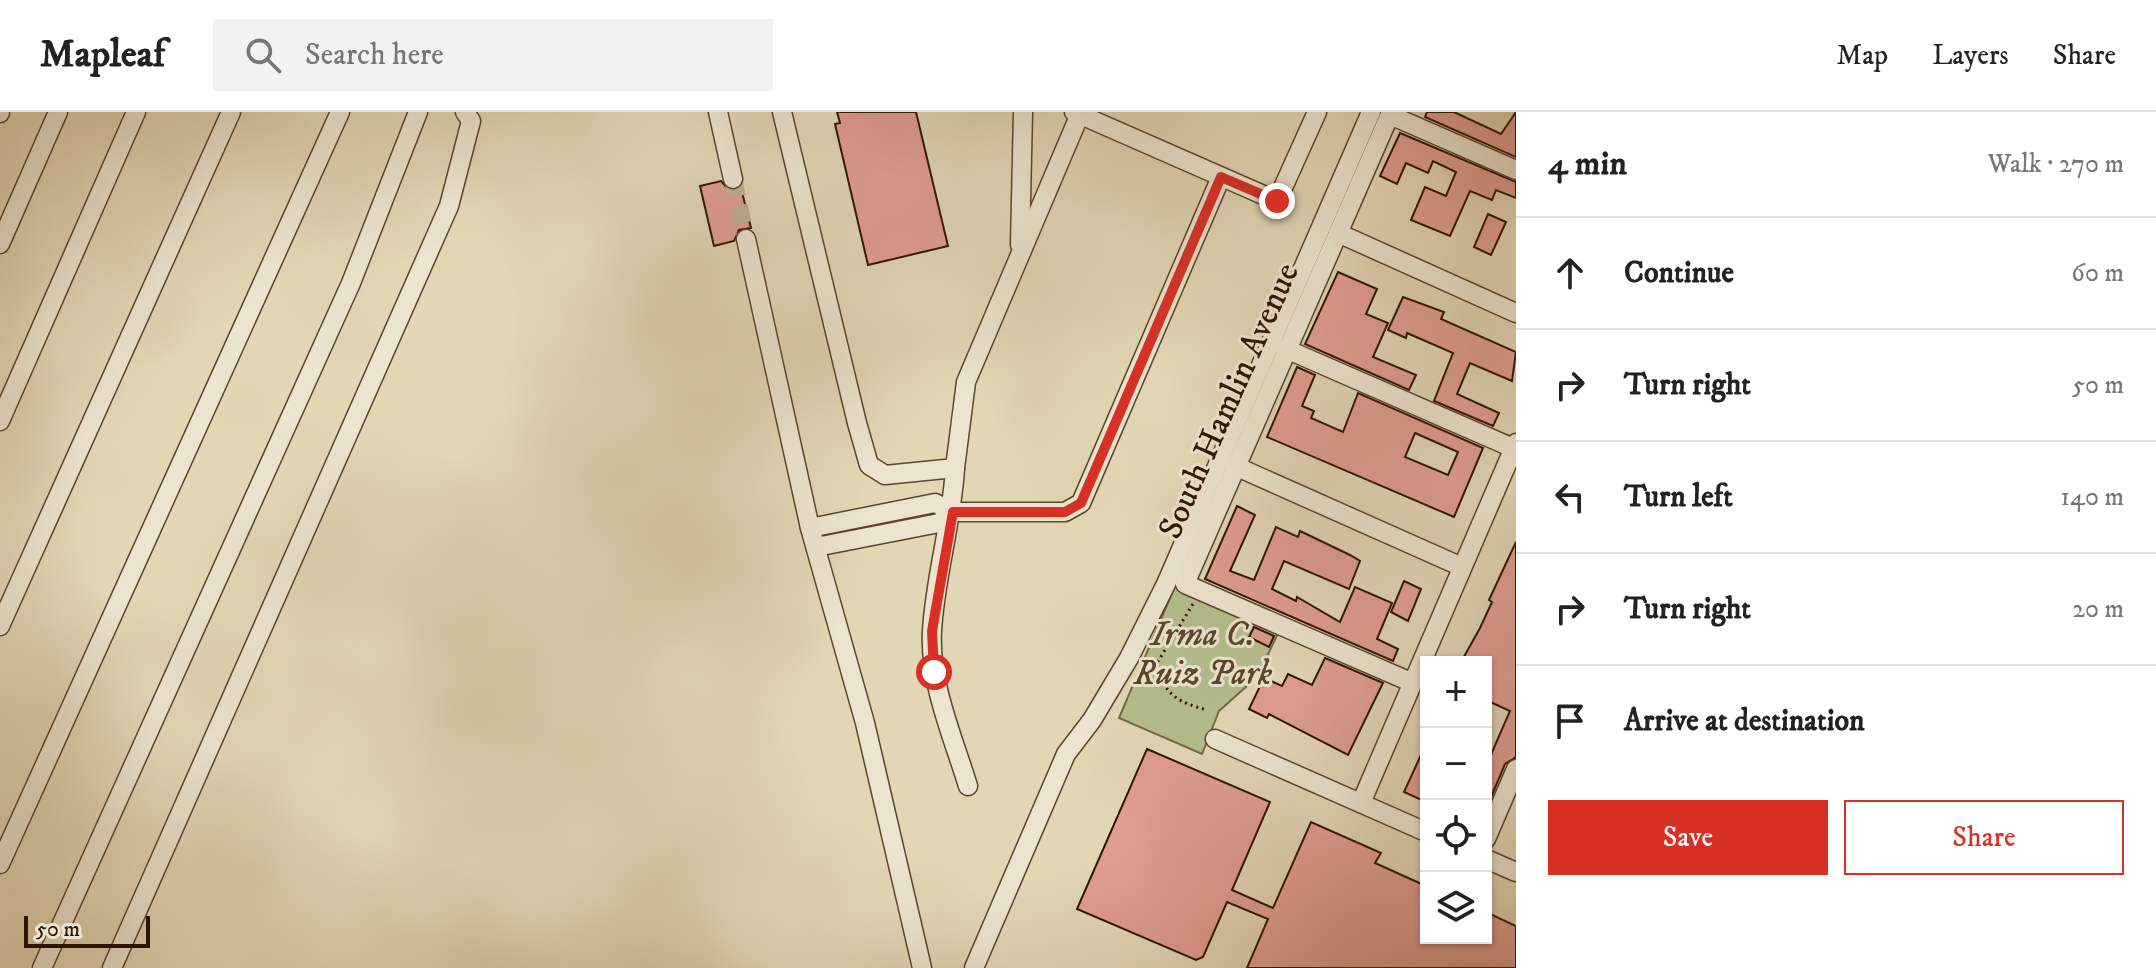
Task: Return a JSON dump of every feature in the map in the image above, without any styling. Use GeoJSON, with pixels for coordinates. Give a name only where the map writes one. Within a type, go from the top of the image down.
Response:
{"type":"FeatureCollection","features":[{"type":"Feature","properties":{"kind":"street"},"geometry":{"type":"LineString","coordinates":[[0,244],[58,112]]}},
{"type":"Feature","properties":{"kind":"street"},"geometry":{"type":"LineString","coordinates":[[0,421],[136,112]]}},
{"type":"Feature","properties":{"kind":"street"},"geometry":{"type":"LineString","coordinates":[[0,626],[231,112]]}},
{"type":"Feature","properties":{"kind":"street"},"geometry":{"type":"LineString","coordinates":[[0,864],[340,112]]}},
{"type":"Feature","properties":{"kind":"street"},"geometry":{"type":"LineString","coordinates":[[42,968],[351,283],[418,112]]}},
{"type":"Feature","properties":{"kind":"street"},"geometry":{"type":"LineString","coordinates":[[112,968],[449,206],[471,121],[465,112]]}},
{"type":"Feature","properties":{"kind":"street"},"geometry":{"type":"LineString","coordinates":[[718,112],[733,179]]}},
{"type":"Feature","properties":{"kind":"street"},"geometry":{"type":"LineString","coordinates":[[782,112],[869,465],[885,475],[955,468]]}},
{"type":"Feature","properties":{"kind":"street"},"geometry":{"type":"LineString","coordinates":[[1020,255],[1023,112]]}},
{"type":"Feature","properties":{"kind":"street"},"geometry":{"type":"LineString","coordinates":[[1114,130],[1121,112]]}},
{"type":"Feature","properties":{"kind":"street"},"geometry":{"type":"LineString","coordinates":[[968,786],[934,672],[932,631],[953,512],[966,382],[1077,113],[1277,201],[1317,112]]}},
{"type":"Feature","properties":{"kind":"street"},"geometry":{"type":"LineString","coordinates":[[974,968],[1066,754],[1092,720],[1129,658],[1166,584],[1384,113],[1516,170]]}},
{"type":"Feature","properties":{"kind":"street","name":"South Hamlin Avenue"},"geometry":{"type":"LineString","coordinates":[[1192,587],[1235,466],[1338,233],[1384,113]]}},
{"type":"Feature","properties":{"kind":"street"},"geometry":{"type":"LineString","coordinates":[[810,528],[935,503],[953,512],[1065,512],[1081,503],[1221,177]]}},
{"type":"Feature","properties":{"kind":"street"},"geometry":{"type":"LineString","coordinates":[[1338,233],[1516,313]]}},
{"type":"Feature","properties":{"kind":"street"},"geometry":{"type":"LineString","coordinates":[[746,239],[810,528],[865,723],[922,968]]}},
{"type":"Feature","properties":{"kind":"street"},"geometry":{"type":"LineString","coordinates":[[1286,349],[1515,446],[1361,803]]}},
{"type":"Feature","properties":{"kind":"street"},"geometry":{"type":"LineString","coordinates":[[1235,466],[1462,567]]}},
{"type":"Feature","properties":{"kind":"street"},"geometry":{"type":"LineString","coordinates":[[816,547],[939,523],[953,512]]}},
{"type":"Feature","properties":{"kind":"street"},"geometry":{"type":"LineString","coordinates":[[1192,587],[1413,683]]}},
{"type":"Feature","properties":{"kind":"street"},"geometry":{"type":"LineString","coordinates":[[1215,739],[1420,829]]}},
{"type":"Feature","properties":{"kind":"street"},"geometry":{"type":"LineString","coordinates":[[1492,825],[1516,769]]}},
{"type":"Feature","properties":{"kind":"street"},"geometry":{"type":"LineString","coordinates":[[1492,862],[1516,872]]}},
{"type":"Feature","properties":{"kind":"path"},"geometry":{"type":"LineString","coordinates":[[1192,587],[1157,663],[1162,686],[1181,703],[1207,710]]}},
{"type":"Feature","properties":{"kind":"green space","name":"Irma C. Ruiz Park"},"geometry":{"type":"Polygon","coordinates":[[[1176,584],[1279,631],[1264,663],[1248,685],[1219,711],[1202,754],[1119,718],[1176,584]]]}},
{"type":"Feature","properties":{"kind":"building"},"geometry":{"type":"Polygon","coordinates":[[[837,112],[916,112],[948,246],[868,265],[835,124],[840,123],[837,112]]]}},
{"type":"Feature","properties":{"kind":"building"},"geometry":{"type":"Polygon","coordinates":[[[1427,112],[1454,112],[1501,134],[1516,112],[1516,157],[1425,117],[1427,112]]]}},
{"type":"Feature","properties":{"kind":"building"},"geometry":{"type":"Polygon","coordinates":[[[1400,133],[1516,182],[1516,198],[1496,190],[1492,200],[1470,191],[1450,236],[1411,220],[1425,187],[1446,196],[1456,172],[1433,161],[1428,173],[1406,163],[1397,184],[1380,176],[1400,133]]]}},
{"type":"Feature","properties":{"kind":"building"},"geometry":{"type":"Polygon","coordinates":[[[721,181],[729,190],[741,188],[751,228],[739,230],[734,241],[714,246],[700,186],[721,181]]]}},
{"type":"Feature","properties":{"kind":"building"},"geometry":{"type":"Polygon","coordinates":[[[1488,214],[1506,222],[1491,255],[1474,247],[1488,214]]]}},
{"type":"Feature","properties":{"kind":"building"},"geometry":{"type":"Polygon","coordinates":[[[1338,272],[1377,289],[1366,314],[1388,323],[1373,357],[1416,375],[1409,390],[1305,344],[1338,272]]]}},
{"type":"Feature","properties":{"kind":"building"},"geometry":{"type":"Polygon","coordinates":[[[1403,297],[1444,312],[1441,319],[1516,352],[1512,381],[1470,363],[1457,394],[1499,413],[1493,426],[1434,401],[1453,353],[1407,333],[1406,338],[1388,330],[1403,297]]]}},
{"type":"Feature","properties":{"kind":"building"},"geometry":{"type":"Polygon","coordinates":[[[1297,367],[1315,375],[1302,406],[1314,411],[1311,418],[1343,432],[1358,393],[1483,448],[1454,517],[1267,437],[1297,367]],[[1415,433],[1405,457],[1448,475],[1458,452],[1415,433]]]}},
{"type":"Feature","properties":{"kind":"building"},"geometry":{"type":"Polygon","coordinates":[[[1237,506],[1255,515],[1230,571],[1254,580],[1276,527],[1298,537],[1300,531],[1350,555],[1360,561],[1349,589],[1284,561],[1272,589],[1296,601],[1297,597],[1340,622],[1355,587],[1392,603],[1377,639],[1398,649],[1393,661],[1205,579],[1237,506]]]}},
{"type":"Feature","properties":{"kind":"building"},"geometry":{"type":"Polygon","coordinates":[[[1516,542],[1516,757],[1505,764],[1492,795],[1492,752],[1510,711],[1492,703],[1492,656],[1464,656],[1492,602],[1489,600],[1516,542]]]}},
{"type":"Feature","properties":{"kind":"building"},"geometry":{"type":"Polygon","coordinates":[[[1404,581],[1421,589],[1408,621],[1391,612],[1404,581]]]}},
{"type":"Feature","properties":{"kind":"building"},"geometry":{"type":"Polygon","coordinates":[[[1254,627],[1274,636],[1269,647],[1249,637],[1254,627]]]}},
{"type":"Feature","properties":{"kind":"building"},"geometry":{"type":"Polygon","coordinates":[[[1325,658],[1383,683],[1348,755],[1269,714],[1267,718],[1249,709],[1264,678],[1282,686],[1288,674],[1312,685],[1325,658]]]}},
{"type":"Feature","properties":{"kind":"building"},"geometry":{"type":"Polygon","coordinates":[[[1147,749],[1270,802],[1232,890],[1273,908],[1311,822],[1381,853],[1375,863],[1420,883],[1420,944],[1492,944],[1492,915],[1516,926],[1516,968],[1247,968],[1268,919],[1227,902],[1203,957],[1196,960],[1077,909],[1147,749]]]}},
{"type":"Feature","properties":{"kind":"building"},"geometry":{"type":"Polygon","coordinates":[[[1420,757],[1420,799],[1404,792],[1420,757]]]}},
{"type":"Feature","properties":{"kind":"tunnel"},"geometry":{"type":"LineString","coordinates":[[733,179],[746,239]]}},
{"type":"Feature","properties":{"kind":"route"},"geometry":{"type":"LineString","coordinates":[[934,672],[932,631],[953,512],[1065,512],[1081,503],[1221,177],[1277,201]]}}]}
